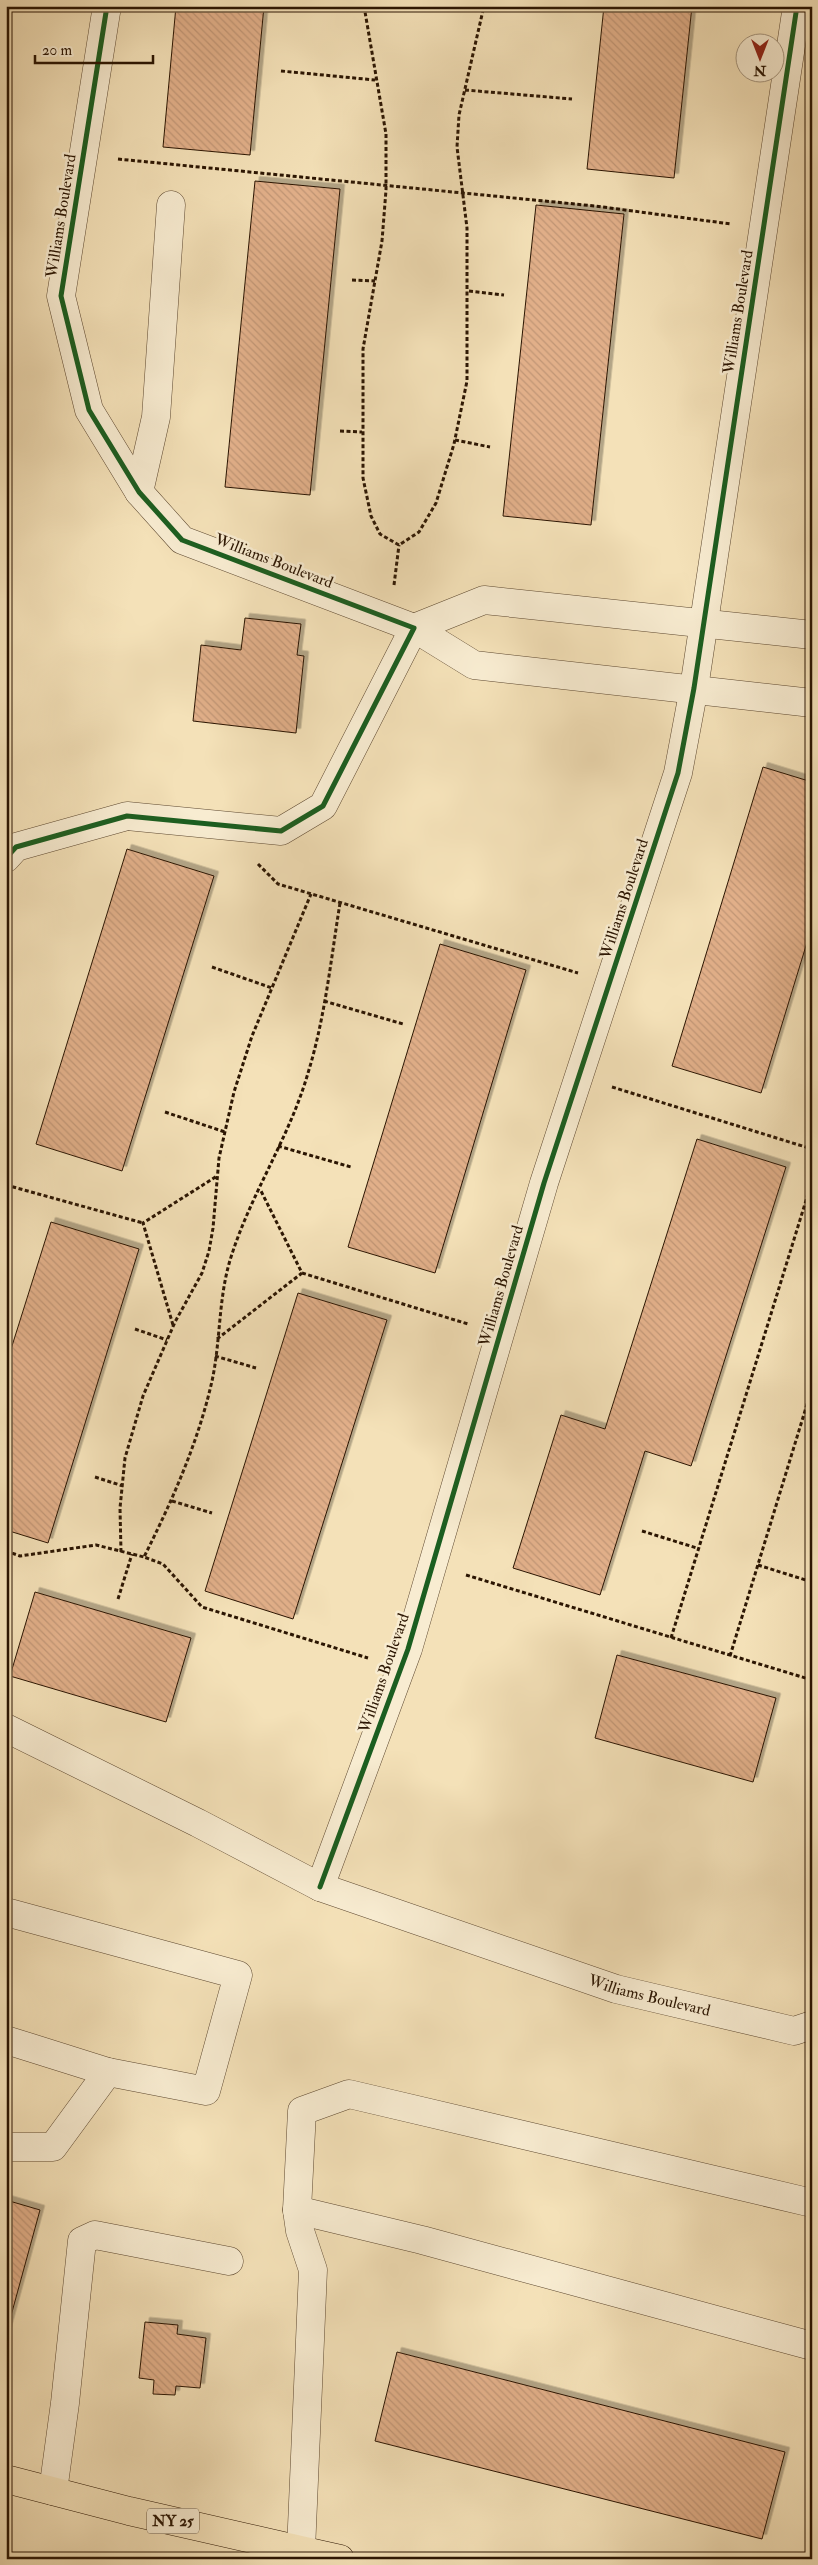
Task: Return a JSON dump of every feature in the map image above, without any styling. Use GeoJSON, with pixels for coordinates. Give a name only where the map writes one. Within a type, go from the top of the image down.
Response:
{"type":"FeatureCollection","features":[{"type":"Feature","properties":{"kind":"main road","name":"NY 25"},"geometry":{"type":"LineString","coordinates":[[6,2479],[129,2512],[340,2559]]}},
{"type":"Feature","properties":{"kind":"street","name":"Williams Boulevard"},"geometry":{"type":"LineString","coordinates":[[107,6],[61,296],[89,410],[140,492],[182,540],[414,628],[474,665],[812,702]]}},
{"type":"Feature","properties":{"kind":"street","name":"Williams Boulevard"},"geometry":{"type":"LineString","coordinates":[[320,1886],[401,1668],[544,1184],[678,773],[694,688],[797,6]]}},
{"type":"Feature","properties":{"kind":"street"},"geometry":{"type":"LineString","coordinates":[[140,492],[156,417],[171,205]]}},
{"type":"Feature","properties":{"kind":"street"},"geometry":{"type":"LineString","coordinates":[[6,858],[16,847],[127,816],[281,831],[322,806],[414,628],[484,600],[812,635]]}},
{"type":"Feature","properties":{"kind":"street","name":"Williams Boulevard"},"geometry":{"type":"LineString","coordinates":[[6,1728],[320,1886],[616,1989],[794,2031],[812,2025]]}},
{"type":"Feature","properties":{"kind":"street"},"geometry":{"type":"LineString","coordinates":[[6,1912],[238,1975],[206,2091],[108,2072],[6,2040]]}},
{"type":"Feature","properties":{"kind":"street"},"geometry":{"type":"LineString","coordinates":[[6,2147],[53,2147],[108,2072]]}},
{"type":"Feature","properties":{"kind":"street"},"geometry":{"type":"LineString","coordinates":[[301,2550],[313,2270],[300,2231],[297,2210],[302,2111],[349,2094],[812,2203]]}},
{"type":"Feature","properties":{"kind":"street"},"geometry":{"type":"LineString","coordinates":[[297,2210],[422,2240],[812,2346]]}},
{"type":"Feature","properties":{"kind":"street"},"geometry":{"type":"LineString","coordinates":[[53,2491],[65,2403],[82,2241],[95,2235],[228,2261]]}},
{"type":"Feature","properties":{"kind":"path"},"geometry":{"type":"LineString","coordinates":[[364,6],[386,134],[386,186],[382,240],[363,349],[363,478],[370,516],[380,534],[399,545],[420,532],[436,503],[455,440],[467,381],[468,228],[457,147],[459,115],[484,6]]}},
{"type":"Feature","properties":{"kind":"path"},"geometry":{"type":"LineString","coordinates":[[281,71],[376,80]]}},
{"type":"Feature","properties":{"kind":"path"},"geometry":{"type":"LineString","coordinates":[[464,90],[572,99]]}},
{"type":"Feature","properties":{"kind":"path"},"geometry":{"type":"LineString","coordinates":[[84,154],[462,194],[595,206],[763,228]]}},
{"type":"Feature","properties":{"kind":"path"},"geometry":{"type":"LineString","coordinates":[[352,280],[376,281]]}},
{"type":"Feature","properties":{"kind":"path"},"geometry":{"type":"LineString","coordinates":[[469,291],[504,295]]}},
{"type":"Feature","properties":{"kind":"path"},"geometry":{"type":"LineString","coordinates":[[340,432],[362,432]]}},
{"type":"Feature","properties":{"kind":"path"},"geometry":{"type":"LineString","coordinates":[[455,440],[490,447]]}},
{"type":"Feature","properties":{"kind":"path"},"geometry":{"type":"LineString","coordinates":[[219,825],[278,884],[610,982]]}},
{"type":"Feature","properties":{"kind":"path"},"geometry":{"type":"LineString","coordinates":[[121,1552],[120,1508],[125,1458],[143,1396],[173,1325],[202,1273],[209,1251],[217,1176],[224,1132],[234,1092],[252,1036],[311,894]]}},
{"type":"Feature","properties":{"kind":"path"},"geometry":{"type":"LineString","coordinates":[[144,1558],[172,1501],[189,1456],[212,1381],[224,1290],[232,1254],[308,1074],[324,1001],[340,903]]}},
{"type":"Feature","properties":{"kind":"path"},"geometry":{"type":"LineString","coordinates":[[212,967],[272,988]]}},
{"type":"Feature","properties":{"kind":"path"},"geometry":{"type":"LineString","coordinates":[[324,1001],[403,1024]]}},
{"type":"Feature","properties":{"kind":"path"},"geometry":{"type":"LineString","coordinates":[[579,1077],[812,1149]]}},
{"type":"Feature","properties":{"kind":"path"},"geometry":{"type":"LineString","coordinates":[[165,1112],[224,1132]]}},
{"type":"Feature","properties":{"kind":"path"},"geometry":{"type":"LineString","coordinates":[[278,1146],[351,1167]]}},
{"type":"Feature","properties":{"kind":"path"},"geometry":{"type":"LineString","coordinates":[[6,1185],[143,1223],[217,1176]]}},
{"type":"Feature","properties":{"kind":"path"},"geometry":{"type":"LineString","coordinates":[[671,1638],[812,1181]]}},
{"type":"Feature","properties":{"kind":"path"},"geometry":{"type":"LineString","coordinates":[[260,1188],[302,1273],[500,1334]]}},
{"type":"Feature","properties":{"kind":"path"},"geometry":{"type":"LineString","coordinates":[[143,1223],[173,1325]]}},
{"type":"Feature","properties":{"kind":"path"},"geometry":{"type":"LineString","coordinates":[[217,1338],[302,1273]]}},
{"type":"Feature","properties":{"kind":"path"},"geometry":{"type":"LineString","coordinates":[[134,1329],[167,1340]]}},
{"type":"Feature","properties":{"kind":"path"},"geometry":{"type":"LineString","coordinates":[[215,1356],[256,1368]]}},
{"type":"Feature","properties":{"kind":"path"},"geometry":{"type":"LineString","coordinates":[[730,1656],[812,1388]]}},
{"type":"Feature","properties":{"kind":"path"},"geometry":{"type":"LineString","coordinates":[[95,1477],[123,1486]]}},
{"type":"Feature","properties":{"kind":"path"},"geometry":{"type":"LineString","coordinates":[[172,1501],[212,1513]]}},
{"type":"Feature","properties":{"kind":"path"},"geometry":{"type":"LineString","coordinates":[[642,1531],[700,1549]]}},
{"type":"Feature","properties":{"kind":"path"},"geometry":{"type":"LineString","coordinates":[[6,1551],[20,1556],[96,1545],[132,1554],[163,1564],[202,1607],[401,1668]]}},
{"type":"Feature","properties":{"kind":"path"},"geometry":{"type":"LineString","coordinates":[[118,1599],[132,1554]]}},
{"type":"Feature","properties":{"kind":"path"},"geometry":{"type":"LineString","coordinates":[[432,1565],[812,1680]]}},
{"type":"Feature","properties":{"kind":"path"},"geometry":{"type":"LineString","coordinates":[[758,1565],[812,1582]]}},
{"type":"Feature","properties":{"kind":"building"},"geometry":{"type":"Polygon","coordinates":[[[176,6],[264,6],[250,155],[163,147],[176,6]]]}},
{"type":"Feature","properties":{"kind":"building"},"geometry":{"type":"Polygon","coordinates":[[[604,6],[692,6],[674,178],[587,169],[604,6]]]}},
{"type":"Feature","properties":{"kind":"building"},"geometry":{"type":"Polygon","coordinates":[[[255,181],[340,189],[310,495],[225,487],[255,181]]]}},
{"type":"Feature","properties":{"kind":"building"},"geometry":{"type":"Polygon","coordinates":[[[536,205],[624,214],[591,525],[503,516],[536,205]]]}},
{"type":"Feature","properties":{"kind":"building"},"geometry":{"type":"Polygon","coordinates":[[[245,618],[301,624],[297,655],[304,656],[296,733],[193,721],[201,645],[241,650],[245,618]]]}},
{"type":"Feature","properties":{"kind":"building"},"geometry":{"type":"Polygon","coordinates":[[[763,767],[812,782],[812,926],[761,1093],[672,1066],[763,767]]]}},
{"type":"Feature","properties":{"kind":"building"},"geometry":{"type":"Polygon","coordinates":[[[127,849],[214,876],[122,1171],[36,1144],[127,849]]]}},
{"type":"Feature","properties":{"kind":"building"},"geometry":{"type":"Polygon","coordinates":[[[440,944],[526,970],[435,1273],[348,1247],[440,944]]]}},
{"type":"Feature","properties":{"kind":"building"},"geometry":{"type":"Polygon","coordinates":[[[697,1139],[786,1167],[691,1466],[645,1451],[600,1595],[513,1568],[561,1415],[605,1429],[697,1139]]]}},
{"type":"Feature","properties":{"kind":"building"},"geometry":{"type":"Polygon","coordinates":[[[51,1222],[139,1249],[48,1543],[6,1530],[6,1365],[51,1222]]]}},
{"type":"Feature","properties":{"kind":"building"},"geometry":{"type":"Polygon","coordinates":[[[298,1293],[387,1320],[293,1619],[205,1591],[298,1293]]]}},
{"type":"Feature","properties":{"kind":"building"},"geometry":{"type":"Polygon","coordinates":[[[35,1592],[191,1638],[166,1722],[10,1676],[35,1592]]]}},
{"type":"Feature","properties":{"kind":"building"},"geometry":{"type":"Polygon","coordinates":[[[617,1655],[776,1698],[753,1782],[595,1738],[617,1655]]]}},
{"type":"Feature","properties":{"kind":"building"},"geometry":{"type":"Polygon","coordinates":[[[6,2200],[40,2210],[6,2334],[6,2200]]]}},
{"type":"Feature","properties":{"kind":"building"},"geometry":{"type":"Polygon","coordinates":[[[145,2322],[178,2325],[177,2334],[206,2338],[200,2388],[176,2386],[175,2395],[153,2394],[154,2380],[139,2378],[145,2322]]]}},
{"type":"Feature","properties":{"kind":"building"},"geometry":{"type":"Polygon","coordinates":[[[397,2352],[785,2452],[762,2539],[375,2441],[397,2352]]]}},
{"type":"Feature","properties":{"kind":"cycle path"},"geometry":{"type":"LineString","coordinates":[[6,858],[16,847],[127,816],[281,831],[323,806],[414,628],[182,540],[139,492],[89,410],[61,296],[107,6]]}},
{"type":"Feature","properties":{"kind":"cycle path"},"geometry":{"type":"LineString","coordinates":[[320,1887],[408,1649],[544,1183],[678,773],[694,688],[797,6]]}}]}
